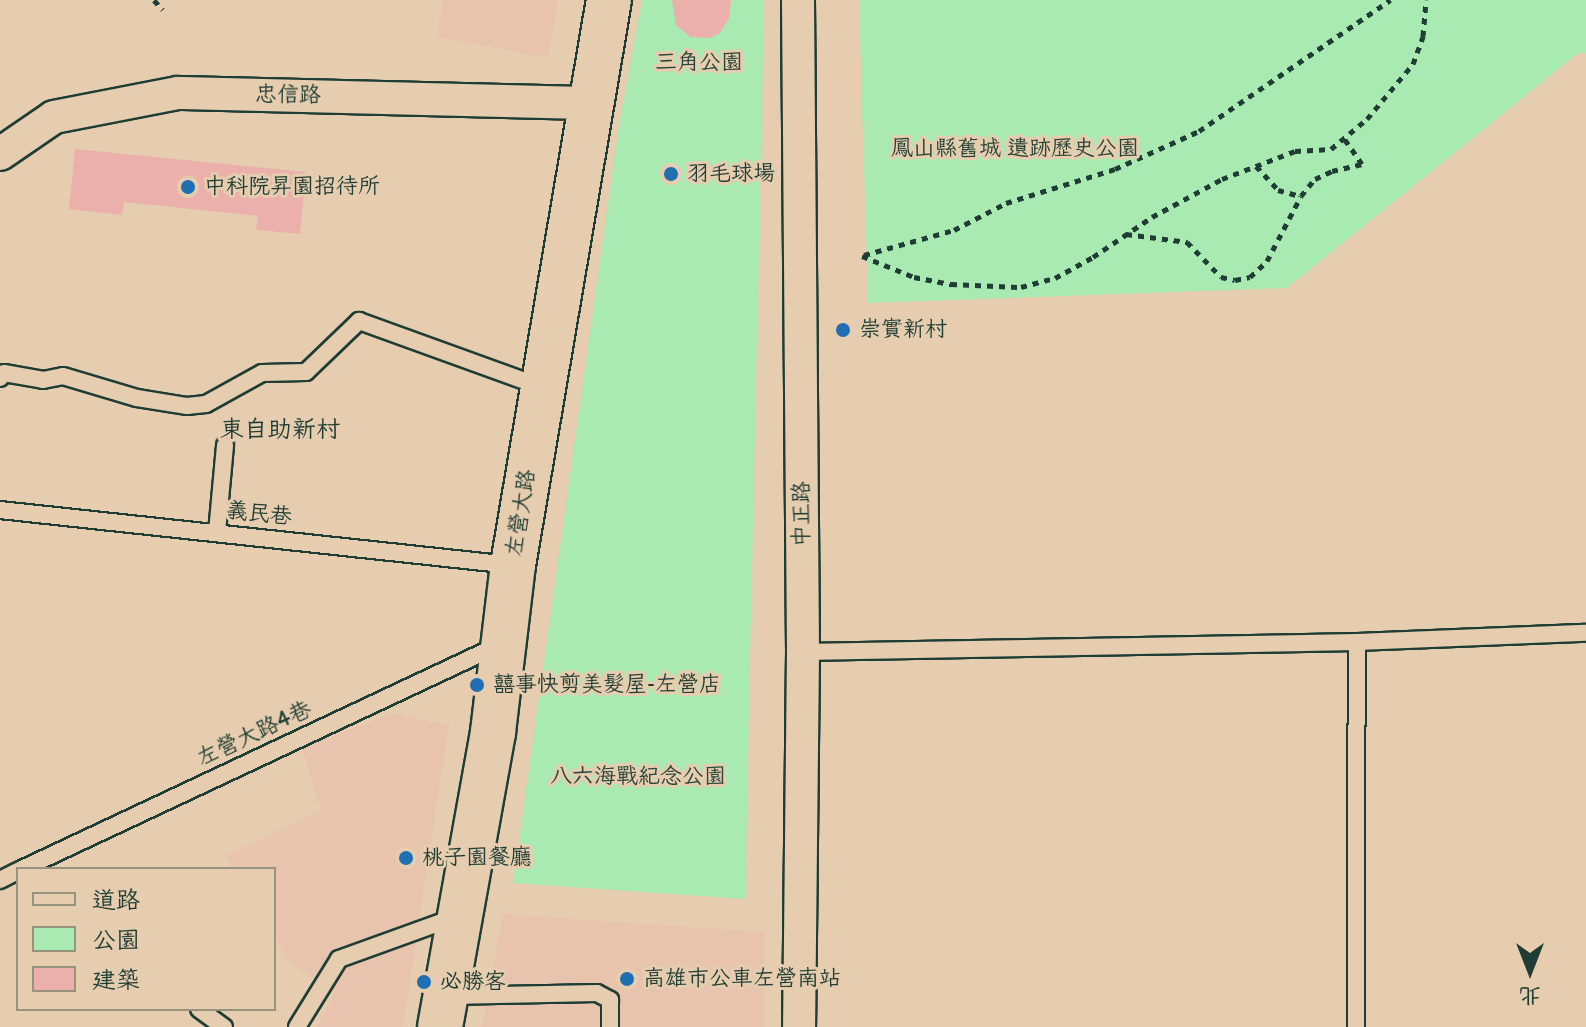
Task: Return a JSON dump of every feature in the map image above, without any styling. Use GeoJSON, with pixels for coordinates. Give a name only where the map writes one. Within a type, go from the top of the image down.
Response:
{"type":"FeatureCollection","features":[{"type":"Feature","properties":{"kind":"street","name":"左營大路"},"geometry":{"type":"LineString","coordinates":[[442,1012],[506,641],[513,565],[589,103],[609,0]]}},
{"type":"Feature","properties":{"kind":"street","name":"中正路"},"geometry":{"type":"LineString","coordinates":[[798,0],[803,652],[799,1027]]}},
{"type":"Feature","properties":{"kind":"street","name":"忠信路"},"geometry":{"type":"LineString","coordinates":[[0,154],[54,117],[178,93],[589,103]]}},
{"type":"Feature","properties":{"kind":"lane"},"geometry":{"type":"LineString","coordinates":[[0,378],[4,373],[43,380],[63,376],[93,388],[137,398],[187,406],[206,404],[262,373],[306,372],[359,321],[542,388]]}},
{"type":"Feature","properties":{"kind":"lane"},"geometry":{"type":"LineString","coordinates":[[217,532],[225,445]]}},
{"type":"Feature","properties":{"kind":"lane","name":"義民巷"},"geometry":{"type":"LineString","coordinates":[[0,510],[513,565]]}},
{"type":"Feature","properties":{"kind":"lane"},"geometry":{"type":"LineString","coordinates":[[803,652],[1357,642],[1586,633]]}},
{"type":"Feature","properties":{"kind":"lane","name":"左營大路4巷"},"geometry":{"type":"LineString","coordinates":[[26,867],[506,641]]}},
{"type":"Feature","properties":{"kind":"lane"},"geometry":{"type":"LineString","coordinates":[[1356,1027],[1357,642]]}},
{"type":"Feature","properties":{"kind":"lane"},"geometry":{"type":"LineString","coordinates":[[297,1027],[339,959],[460,915]]}},
{"type":"Feature","properties":{"kind":"lane"},"geometry":{"type":"LineString","coordinates":[[442,1012],[597,993],[610,1000],[610,1027]]}},
{"type":"Feature","properties":{"kind":"lane"},"geometry":{"type":"LineString","coordinates":[[202,1011],[224,1027]]}},
{"type":"Feature","properties":{"kind":"path"},"geometry":{"type":"LineString","coordinates":[[154,0],[163,10]]}},
{"type":"Feature","properties":{"kind":"path"},"geometry":{"type":"LineString","coordinates":[[1390,0],[1199,131],[1115,169],[1006,203],[954,230],[862,256],[926,279],[1021,287],[1055,278],[1222,179],[1295,151],[1331,149],[1394,90],[1413,64],[1423,36],[1426,0]]}},
{"type":"Feature","properties":{"kind":"path"},"geometry":{"type":"LineString","coordinates":[[1125,234],[1187,242],[1221,277],[1235,280],[1250,277],[1267,261],[1301,196],[1315,179],[1362,164],[1344,138]]}},
{"type":"Feature","properties":{"kind":"path"},"geometry":{"type":"LineString","coordinates":[[1256,166],[1278,190],[1301,196]]}},
{"type":"Feature","properties":{"kind":"shaded area"},"geometry":{"type":"Polygon","coordinates":[[[443,0],[558,0],[548,58],[437,37],[443,0]]]}},
{"type":"Feature","properties":{"kind":"shaded area"},"geometry":{"type":"Polygon","coordinates":[[[391,713],[449,725],[403,1027],[317,1027],[335,992],[290,963],[276,939],[276,867],[232,867],[225,856],[321,810],[302,749],[391,713]]]}},
{"type":"Feature","properties":{"kind":"shaded area","name":"高雄市公車左營南站"},"geometry":{"type":"Polygon","coordinates":[[[503,914],[764,932],[764,1027],[482,1027],[503,914]]]}},
{"type":"Feature","properties":{"kind":"green space","name":"八六海戰紀念公園"},"geometry":{"type":"Polygon","coordinates":[[[642,0],[764,0],[745,899],[513,883],[619,124],[642,0]]]}},
{"type":"Feature","properties":{"kind":"green space","name":"鳳山縣舊城 遺跡歷史公園"},"geometry":{"type":"Polygon","coordinates":[[[859,0],[1586,0],[1586,53],[1577,54],[1287,288],[868,303],[859,0]]]}},
{"type":"Feature","properties":{"kind":"building"},"geometry":{"type":"Polygon","coordinates":[[[672,0],[731,0],[729,18],[719,34],[710,38],[690,37],[676,25],[672,0]]]}},
{"type":"Feature","properties":{"kind":"building","name":"中科院昇園招待所"},"geometry":{"type":"Polygon","coordinates":[[[75,149],[306,172],[300,234],[256,230],[258,216],[124,202],[122,215],[69,209],[75,149]]]}},
{"type":"Feature","properties":{"kind":"place","name":"羽毛球場"},"geometry":{"type":"Point","coordinates":[671,174]}},
{"type":"Feature","properties":{"kind":"place","name":"中科院昇園招待所"},"geometry":{"type":"Point","coordinates":[188,187]}},
{"type":"Feature","properties":{"kind":"place","name":"崇實新村"},"geometry":{"type":"Point","coordinates":[843,330]}},
{"type":"Feature","properties":{"kind":"place","name":"囍事快剪美髮屋-左營店"},"geometry":{"type":"Point","coordinates":[477,685]}},
{"type":"Feature","properties":{"kind":"place","name":"桃子園餐廳"},"geometry":{"type":"Point","coordinates":[406,858]}},
{"type":"Feature","properties":{"kind":"place","name":"高雄市公車左營南站"},"geometry":{"type":"Point","coordinates":[627,979]}},
{"type":"Feature","properties":{"kind":"place","name":"必勝客"},"geometry":{"type":"Point","coordinates":[424,982]}},
{"type":"Feature","properties":{"kind":"district","name":"東自助新村"},"geometry":{"type":"Point","coordinates":[280,430]}},
{"type":"Feature","properties":{"kind":"park label","name":"三角公園"},"geometry":{"type":"Point","coordinates":[699,63]}}]}
